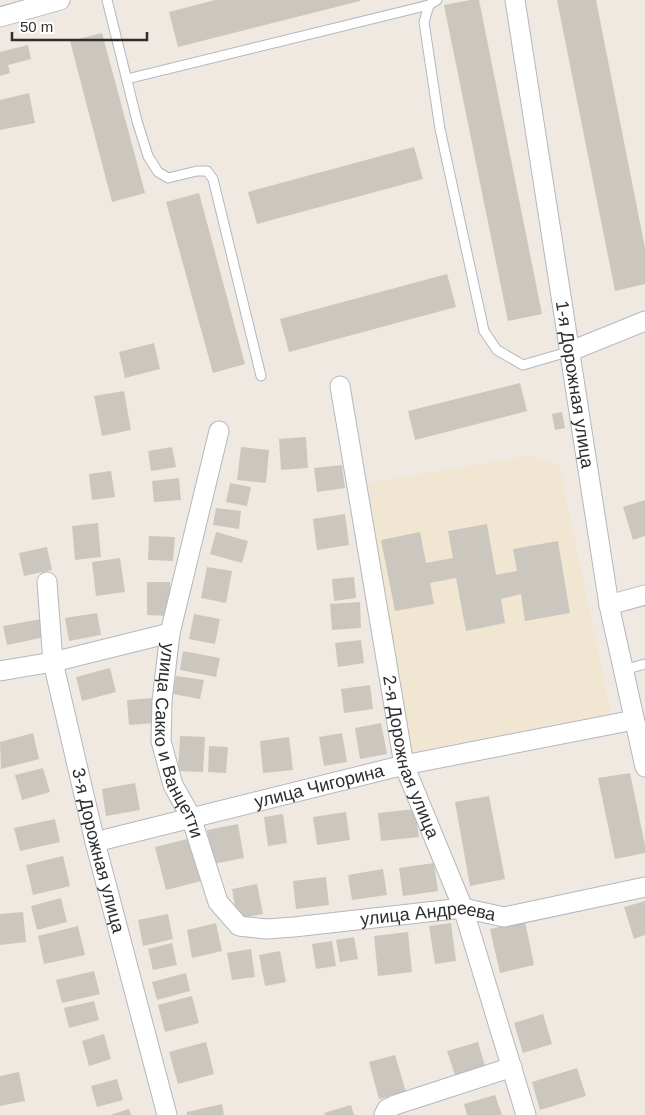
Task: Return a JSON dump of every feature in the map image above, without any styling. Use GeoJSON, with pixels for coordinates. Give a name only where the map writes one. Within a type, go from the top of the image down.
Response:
{"type":"FeatureCollection","features":[{"type":"Feature","properties":{"kind":"street"},"geometry":{"type":"LineString","coordinates":[[0,17],[60,0]]}},
{"type":"Feature","properties":{"kind":"street","name":"1-я Дорожная улица"},"geometry":{"type":"LineString","coordinates":[[516,0],[609,605],[624,670],[640,719],[645,767]]}},
{"type":"Feature","properties":{"kind":"street"},"geometry":{"type":"LineString","coordinates":[[571,351],[645,321]]}},
{"type":"Feature","properties":{"kind":"street","name":"2-я Дорожная улица"},"geometry":{"type":"LineString","coordinates":[[340,386],[404,765],[463,908],[526,1115]]}},
{"type":"Feature","properties":{"kind":"street","name":"улица Сакко и Ванцетти"},"geometry":{"type":"LineString","coordinates":[[218,902],[191,817],[173,785],[162,741],[162,701],[170,633],[219,432]]}},
{"type":"Feature","properties":{"kind":"street","name":"3-я Дорожная улица"},"geometry":{"type":"LineString","coordinates":[[47,582],[53,662],[95,842],[167,1115]]}},
{"type":"Feature","properties":{"kind":"street"},"geometry":{"type":"LineString","coordinates":[[609,605],[645,595]]}},
{"type":"Feature","properties":{"kind":"street"},"geometry":{"type":"LineString","coordinates":[[0,671],[53,662],[170,633]]}},
{"type":"Feature","properties":{"kind":"street","name":"улица Чигорина"},"geometry":{"type":"LineString","coordinates":[[95,842],[404,765],[640,719]]}},
{"type":"Feature","properties":{"kind":"street","name":"улица Андреева"},"geometry":{"type":"LineString","coordinates":[[218,902],[239,926],[266,929],[463,908],[504,917],[645,887]]}},
{"type":"Feature","properties":{"kind":"street"},"geometry":{"type":"LineString","coordinates":[[384,1115],[387,1109],[395,1105],[512,1067]]}},
{"type":"Feature","properties":{"kind":"lane"},"geometry":{"type":"LineString","coordinates":[[108,0],[148,156],[158,172],[168,178],[197,171],[208,171],[213,180],[261,376]]}},
{"type":"Feature","properties":{"kind":"lane"},"geometry":{"type":"LineString","coordinates":[[127,79],[433,2]]}},
{"type":"Feature","properties":{"kind":"lane"},"geometry":{"type":"LineString","coordinates":[[433,2],[424,22],[440,129],[484,331],[497,350],[522,364],[571,351]]}},
{"type":"Feature","properties":{"kind":"lane"},"geometry":{"type":"LineString","coordinates":[[624,670],[645,664]]}},
{"type":"Feature","properties":{"kind":"shaded area"},"geometry":{"type":"Polygon","coordinates":[[[528,456],[559,465],[611,714],[407,753],[368,483],[528,456]]]}},
{"type":"Feature","properties":{"kind":"building"},"geometry":{"type":"Polygon","coordinates":[[[215,0],[360,1],[178,47],[169,12],[215,0]]]}},
{"type":"Feature","properties":{"kind":"building"},"geometry":{"type":"Polygon","coordinates":[[[479,0],[542,314],[508,321],[444,5],[479,0]]]}},
{"type":"Feature","properties":{"kind":"building"},"geometry":{"type":"Polygon","coordinates":[[[557,0],[596,0],[645,248],[645,284],[615,291],[557,0]]]}},
{"type":"Feature","properties":{"kind":"building"},"geometry":{"type":"Polygon","coordinates":[[[102,33],[145,193],[112,202],[70,41],[102,33]]]}},
{"type":"Feature","properties":{"kind":"building"},"geometry":{"type":"Polygon","coordinates":[[[28,45],[31,59],[8,65],[10,73],[0,76],[0,52],[28,45]]]}},
{"type":"Feature","properties":{"kind":"building"},"geometry":{"type":"Polygon","coordinates":[[[29,93],[35,123],[0,130],[0,100],[29,93]]]}},
{"type":"Feature","properties":{"kind":"building"},"geometry":{"type":"Polygon","coordinates":[[[414,147],[423,179],[257,224],[248,192],[414,147]]]}},
{"type":"Feature","properties":{"kind":"building"},"geometry":{"type":"Polygon","coordinates":[[[199,193],[245,364],[213,373],[166,202],[199,193]]]}},
{"type":"Feature","properties":{"kind":"building"},"geometry":{"type":"Polygon","coordinates":[[[447,274],[456,307],[289,352],[280,319],[447,274]]]}},
{"type":"Feature","properties":{"kind":"building"},"geometry":{"type":"Polygon","coordinates":[[[154,343],[160,369],[125,378],[119,352],[154,343]]]}},
{"type":"Feature","properties":{"kind":"building"},"geometry":{"type":"Polygon","coordinates":[[[520,383],[527,411],[415,440],[408,411],[520,383]]]}},
{"type":"Feature","properties":{"kind":"building"},"geometry":{"type":"Polygon","coordinates":[[[124,391],[131,430],[102,436],[94,396],[124,391]]]}},
{"type":"Feature","properties":{"kind":"building"},"geometry":{"type":"Polygon","coordinates":[[[562,412],[565,428],[555,430],[552,414],[562,412]]]}},
{"type":"Feature","properties":{"kind":"building"},"geometry":{"type":"Polygon","coordinates":[[[306,437],[308,468],[281,470],[279,439],[306,437]]]}},
{"type":"Feature","properties":{"kind":"building"},"geometry":{"type":"Polygon","coordinates":[[[172,447],[176,467],[151,471],[148,451],[172,447]]]}},
{"type":"Feature","properties":{"kind":"building"},"geometry":{"type":"Polygon","coordinates":[[[241,447],[269,450],[266,483],[237,480],[241,447]]]}},
{"type":"Feature","properties":{"kind":"building"},"geometry":{"type":"Polygon","coordinates":[[[342,465],[345,488],[317,492],[314,468],[342,465]]]}},
{"type":"Feature","properties":{"kind":"building"},"geometry":{"type":"Polygon","coordinates":[[[111,471],[115,497],[92,500],[89,474],[111,471]]]}},
{"type":"Feature","properties":{"kind":"building"},"geometry":{"type":"Polygon","coordinates":[[[179,478],[181,500],[154,502],[152,481],[179,478]]]}},
{"type":"Feature","properties":{"kind":"building"},"geometry":{"type":"Polygon","coordinates":[[[230,483],[251,487],[247,506],[226,502],[230,483]]]}},
{"type":"Feature","properties":{"kind":"building"},"geometry":{"type":"Polygon","coordinates":[[[645,500],[645,536],[633,540],[623,507],[645,500]]]}},
{"type":"Feature","properties":{"kind":"building"},"geometry":{"type":"Polygon","coordinates":[[[216,508],[241,511],[239,529],[213,525],[216,508]]]}},
{"type":"Feature","properties":{"kind":"building"},"geometry":{"type":"Polygon","coordinates":[[[345,514],[349,545],[317,550],[313,519],[345,514]]]}},
{"type":"Feature","properties":{"kind":"building"},"geometry":{"type":"Polygon","coordinates":[[[98,523],[101,557],[75,560],[72,526],[98,523]]]}},
{"type":"Feature","properties":{"kind":"building"},"geometry":{"type":"Polygon","coordinates":[[[487,524],[496,575],[517,571],[513,549],[558,541],[570,613],[525,621],[521,594],[501,599],[505,623],[466,631],[456,578],[430,583],[434,604],[395,611],[381,540],[420,532],[426,563],[453,558],[448,531],[487,524]]]}},
{"type":"Feature","properties":{"kind":"building"},"geometry":{"type":"Polygon","coordinates":[[[216,532],[248,541],[242,563],[210,554],[216,532]]]}},
{"type":"Feature","properties":{"kind":"building"},"geometry":{"type":"Polygon","coordinates":[[[149,536],[175,537],[173,561],[148,560],[149,536]]]}},
{"type":"Feature","properties":{"kind":"building"},"geometry":{"type":"Polygon","coordinates":[[[47,547],[52,570],[24,576],[19,553],[47,547]]]}},
{"type":"Feature","properties":{"kind":"building"},"geometry":{"type":"Polygon","coordinates":[[[120,558],[125,592],[96,596],[92,562],[120,558]]]}},
{"type":"Feature","properties":{"kind":"building"},"geometry":{"type":"Polygon","coordinates":[[[207,567],[232,571],[226,603],[201,598],[207,567]]]}},
{"type":"Feature","properties":{"kind":"building"},"geometry":{"type":"Polygon","coordinates":[[[354,577],[356,598],[334,601],[332,579],[354,577]]]}},
{"type":"Feature","properties":{"kind":"building"},"geometry":{"type":"Polygon","coordinates":[[[147,582],[170,582],[170,616],[147,615],[147,582]]]}},
{"type":"Feature","properties":{"kind":"building"},"geometry":{"type":"Polygon","coordinates":[[[360,602],[361,628],[332,630],[330,604],[360,602]]]}},
{"type":"Feature","properties":{"kind":"building"},"geometry":{"type":"Polygon","coordinates":[[[97,613],[101,635],[69,641],[65,618],[97,613]]]}},
{"type":"Feature","properties":{"kind":"building"},"geometry":{"type":"Polygon","coordinates":[[[194,614],[220,619],[215,644],[189,639],[194,614]]]}},
{"type":"Feature","properties":{"kind":"building"},"geometry":{"type":"Polygon","coordinates":[[[41,619],[45,637],[7,645],[3,626],[41,619]]]}},
{"type":"Feature","properties":{"kind":"building"},"geometry":{"type":"Polygon","coordinates":[[[361,640],[364,663],[338,667],[335,643],[361,640]]]}},
{"type":"Feature","properties":{"kind":"building"},"geometry":{"type":"Polygon","coordinates":[[[183,651],[220,658],[216,677],[180,670],[183,651]]]}},
{"type":"Feature","properties":{"kind":"building"},"geometry":{"type":"Polygon","coordinates":[[[110,668],[116,692],[82,701],[76,677],[110,668]]]}},
{"type":"Feature","properties":{"kind":"building"},"geometry":{"type":"Polygon","coordinates":[[[176,676],[204,680],[200,699],[173,694],[176,676]]]}},
{"type":"Feature","properties":{"kind":"building"},"geometry":{"type":"Polygon","coordinates":[[[370,685],[373,709],[344,713],[341,689],[370,685]]]}},
{"type":"Feature","properties":{"kind":"building"},"geometry":{"type":"Polygon","coordinates":[[[153,698],[155,723],[129,725],[127,700],[153,698]]]}},
{"type":"Feature","properties":{"kind":"building"},"geometry":{"type":"Polygon","coordinates":[[[381,723],[387,754],[360,759],[355,728],[381,723]]]}},
{"type":"Feature","properties":{"kind":"building"},"geometry":{"type":"Polygon","coordinates":[[[33,733],[39,759],[1,769],[0,742],[33,733]]]}},
{"type":"Feature","properties":{"kind":"building"},"geometry":{"type":"Polygon","coordinates":[[[342,733],[347,762],[324,766],[319,737],[342,733]]]}},
{"type":"Feature","properties":{"kind":"building"},"geometry":{"type":"Polygon","coordinates":[[[180,736],[205,737],[203,772],[178,771],[180,736]]]}},
{"type":"Feature","properties":{"kind":"building"},"geometry":{"type":"Polygon","coordinates":[[[289,737],[293,770],[263,773],[260,741],[289,737]]]}},
{"type":"Feature","properties":{"kind":"building"},"geometry":{"type":"Polygon","coordinates":[[[209,746],[228,747],[226,773],[208,772],[209,746]]]}},
{"type":"Feature","properties":{"kind":"building"},"geometry":{"type":"Polygon","coordinates":[[[43,768],[50,792],[22,800],[15,775],[43,768]]]}},
{"type":"Feature","properties":{"kind":"building"},"geometry":{"type":"Polygon","coordinates":[[[630,773],[645,853],[615,859],[598,778],[630,773]]]}},
{"type":"Feature","properties":{"kind":"building"},"geometry":{"type":"Polygon","coordinates":[[[135,783],[140,810],[106,816],[102,789],[135,783]]]}},
{"type":"Feature","properties":{"kind":"building"},"geometry":{"type":"Polygon","coordinates":[[[489,796],[505,879],[470,886],[455,802],[489,796]]]}},
{"type":"Feature","properties":{"kind":"building"},"geometry":{"type":"Polygon","coordinates":[[[415,809],[419,837],[381,841],[378,813],[415,809]]]}},
{"type":"Feature","properties":{"kind":"building"},"geometry":{"type":"Polygon","coordinates":[[[346,812],[350,840],[317,845],[313,817],[346,812]]]}},
{"type":"Feature","properties":{"kind":"building"},"geometry":{"type":"Polygon","coordinates":[[[283,814],[287,843],[268,846],[264,817],[283,814]]]}},
{"type":"Feature","properties":{"kind":"building"},"geometry":{"type":"Polygon","coordinates":[[[55,819],[60,842],[20,851],[14,828],[55,819]]]}},
{"type":"Feature","properties":{"kind":"building"},"geometry":{"type":"Polygon","coordinates":[[[238,824],[244,858],[213,864],[207,830],[238,824]]]}},
{"type":"Feature","properties":{"kind":"building"},"geometry":{"type":"Polygon","coordinates":[[[191,838],[201,881],[166,890],[155,847],[191,838]]]}},
{"type":"Feature","properties":{"kind":"building"},"geometry":{"type":"Polygon","coordinates":[[[63,856],[70,886],[33,895],[26,865],[63,856]]]}},
{"type":"Feature","properties":{"kind":"building"},"geometry":{"type":"Polygon","coordinates":[[[434,863],[438,891],[403,896],[399,868],[434,863]]]}},
{"type":"Feature","properties":{"kind":"building"},"geometry":{"type":"Polygon","coordinates":[[[383,869],[387,895],[352,900],[348,875],[383,869]]]}},
{"type":"Feature","properties":{"kind":"building"},"geometry":{"type":"Polygon","coordinates":[[[326,877],[329,905],[296,909],[293,881],[326,877]]]}},
{"type":"Feature","properties":{"kind":"building"},"geometry":{"type":"Polygon","coordinates":[[[257,884],[263,914],[237,919],[232,889],[257,884]]]}},
{"type":"Feature","properties":{"kind":"building"},"geometry":{"type":"Polygon","coordinates":[[[61,898],[67,922],[37,930],[31,906],[61,898]]]}},
{"type":"Feature","properties":{"kind":"building"},"geometry":{"type":"Polygon","coordinates":[[[645,901],[645,935],[634,939],[624,907],[645,901]]]}},
{"type":"Feature","properties":{"kind":"building"},"geometry":{"type":"Polygon","coordinates":[[[23,912],[26,942],[0,945],[0,914],[23,912]]]}},
{"type":"Feature","properties":{"kind":"building"},"geometry":{"type":"Polygon","coordinates":[[[168,914],[173,939],[143,946],[138,920],[168,914]]]}},
{"type":"Feature","properties":{"kind":"building"},"geometry":{"type":"Polygon","coordinates":[[[525,921],[534,965],[500,973],[490,929],[525,921]]]}},
{"type":"Feature","properties":{"kind":"building"},"geometry":{"type":"Polygon","coordinates":[[[216,923],[222,951],[192,958],[187,930],[216,923]]]}},
{"type":"Feature","properties":{"kind":"building"},"geometry":{"type":"Polygon","coordinates":[[[451,923],[456,961],[435,964],[429,926],[451,923]]]}},
{"type":"Feature","properties":{"kind":"building"},"geometry":{"type":"Polygon","coordinates":[[[78,926],[85,955],[44,964],[38,936],[78,926]]]}},
{"type":"Feature","properties":{"kind":"building"},"geometry":{"type":"Polygon","coordinates":[[[408,932],[412,972],[378,976],[374,936],[408,932]]]}},
{"type":"Feature","properties":{"kind":"building"},"geometry":{"type":"Polygon","coordinates":[[[354,937],[358,959],[340,962],[336,940],[354,937]]]}},
{"type":"Feature","properties":{"kind":"building"},"geometry":{"type":"Polygon","coordinates":[[[332,941],[336,966],[316,969],[312,944],[332,941]]]}},
{"type":"Feature","properties":{"kind":"building"},"geometry":{"type":"Polygon","coordinates":[[[172,943],[177,965],[153,970],[148,949],[172,943]]]}},
{"type":"Feature","properties":{"kind":"building"},"geometry":{"type":"Polygon","coordinates":[[[251,949],[255,977],[232,980],[227,953],[251,949]]]}},
{"type":"Feature","properties":{"kind":"building"},"geometry":{"type":"Polygon","coordinates":[[[280,951],[286,982],[265,986],[259,955],[280,951]]]}},
{"type":"Feature","properties":{"kind":"building"},"geometry":{"type":"Polygon","coordinates":[[[94,971],[100,994],[62,1003],[56,980],[94,971]]]}},
{"type":"Feature","properties":{"kind":"building"},"geometry":{"type":"Polygon","coordinates":[[[186,973],[190,991],[157,1000],[152,982],[186,973]]]}},
{"type":"Feature","properties":{"kind":"building"},"geometry":{"type":"Polygon","coordinates":[[[192,996],[199,1023],[165,1032],[158,1005],[192,996]]]}},
{"type":"Feature","properties":{"kind":"building"},"geometry":{"type":"Polygon","coordinates":[[[94,1001],[99,1020],[69,1028],[64,1008],[94,1001]]]}},
{"type":"Feature","properties":{"kind":"building"},"geometry":{"type":"Polygon","coordinates":[[[543,1014],[552,1044],[523,1053],[514,1023],[543,1014]]]}},
{"type":"Feature","properties":{"kind":"building"},"geometry":{"type":"Polygon","coordinates":[[[104,1034],[111,1059],[89,1066],[82,1041],[104,1034]]]}},
{"type":"Feature","properties":{"kind":"building"},"geometry":{"type":"Polygon","coordinates":[[[206,1042],[214,1074],[178,1084],[169,1052],[206,1042]]]}},
{"type":"Feature","properties":{"kind":"building"},"geometry":{"type":"Polygon","coordinates":[[[478,1042],[485,1066],[455,1075],[447,1051],[478,1042]]]}},
{"type":"Feature","properties":{"kind":"building"},"geometry":{"type":"Polygon","coordinates":[[[395,1055],[406,1092],[379,1099],[369,1062],[395,1055]]]}},
{"type":"Feature","properties":{"kind":"building"},"geometry":{"type":"Polygon","coordinates":[[[577,1068],[586,1096],[540,1110],[532,1082],[577,1068]]]}},
{"type":"Feature","properties":{"kind":"building"},"geometry":{"type":"Polygon","coordinates":[[[19,1072],[25,1101],[0,1106],[0,1076],[19,1072]]]}},
{"type":"Feature","properties":{"kind":"building"},"geometry":{"type":"Polygon","coordinates":[[[117,1079],[123,1100],[97,1107],[91,1086],[117,1079]]]}},
{"type":"Feature","properties":{"kind":"building"},"geometry":{"type":"Polygon","coordinates":[[[495,1095],[502,1115],[467,1115],[464,1104],[495,1095]]]}},
{"type":"Feature","properties":{"kind":"building"},"geometry":{"type":"Polygon","coordinates":[[[222,1104],[224,1115],[187,1115],[187,1112],[222,1104]]]}},
{"type":"Feature","properties":{"kind":"building"},"geometry":{"type":"Polygon","coordinates":[[[351,1105],[354,1115],[325,1115],[324,1113],[351,1105]]]}},
{"type":"Feature","properties":{"kind":"building"},"geometry":{"type":"Polygon","coordinates":[[[129,1109],[131,1115],[110,1115],[129,1109]]]}}]}
